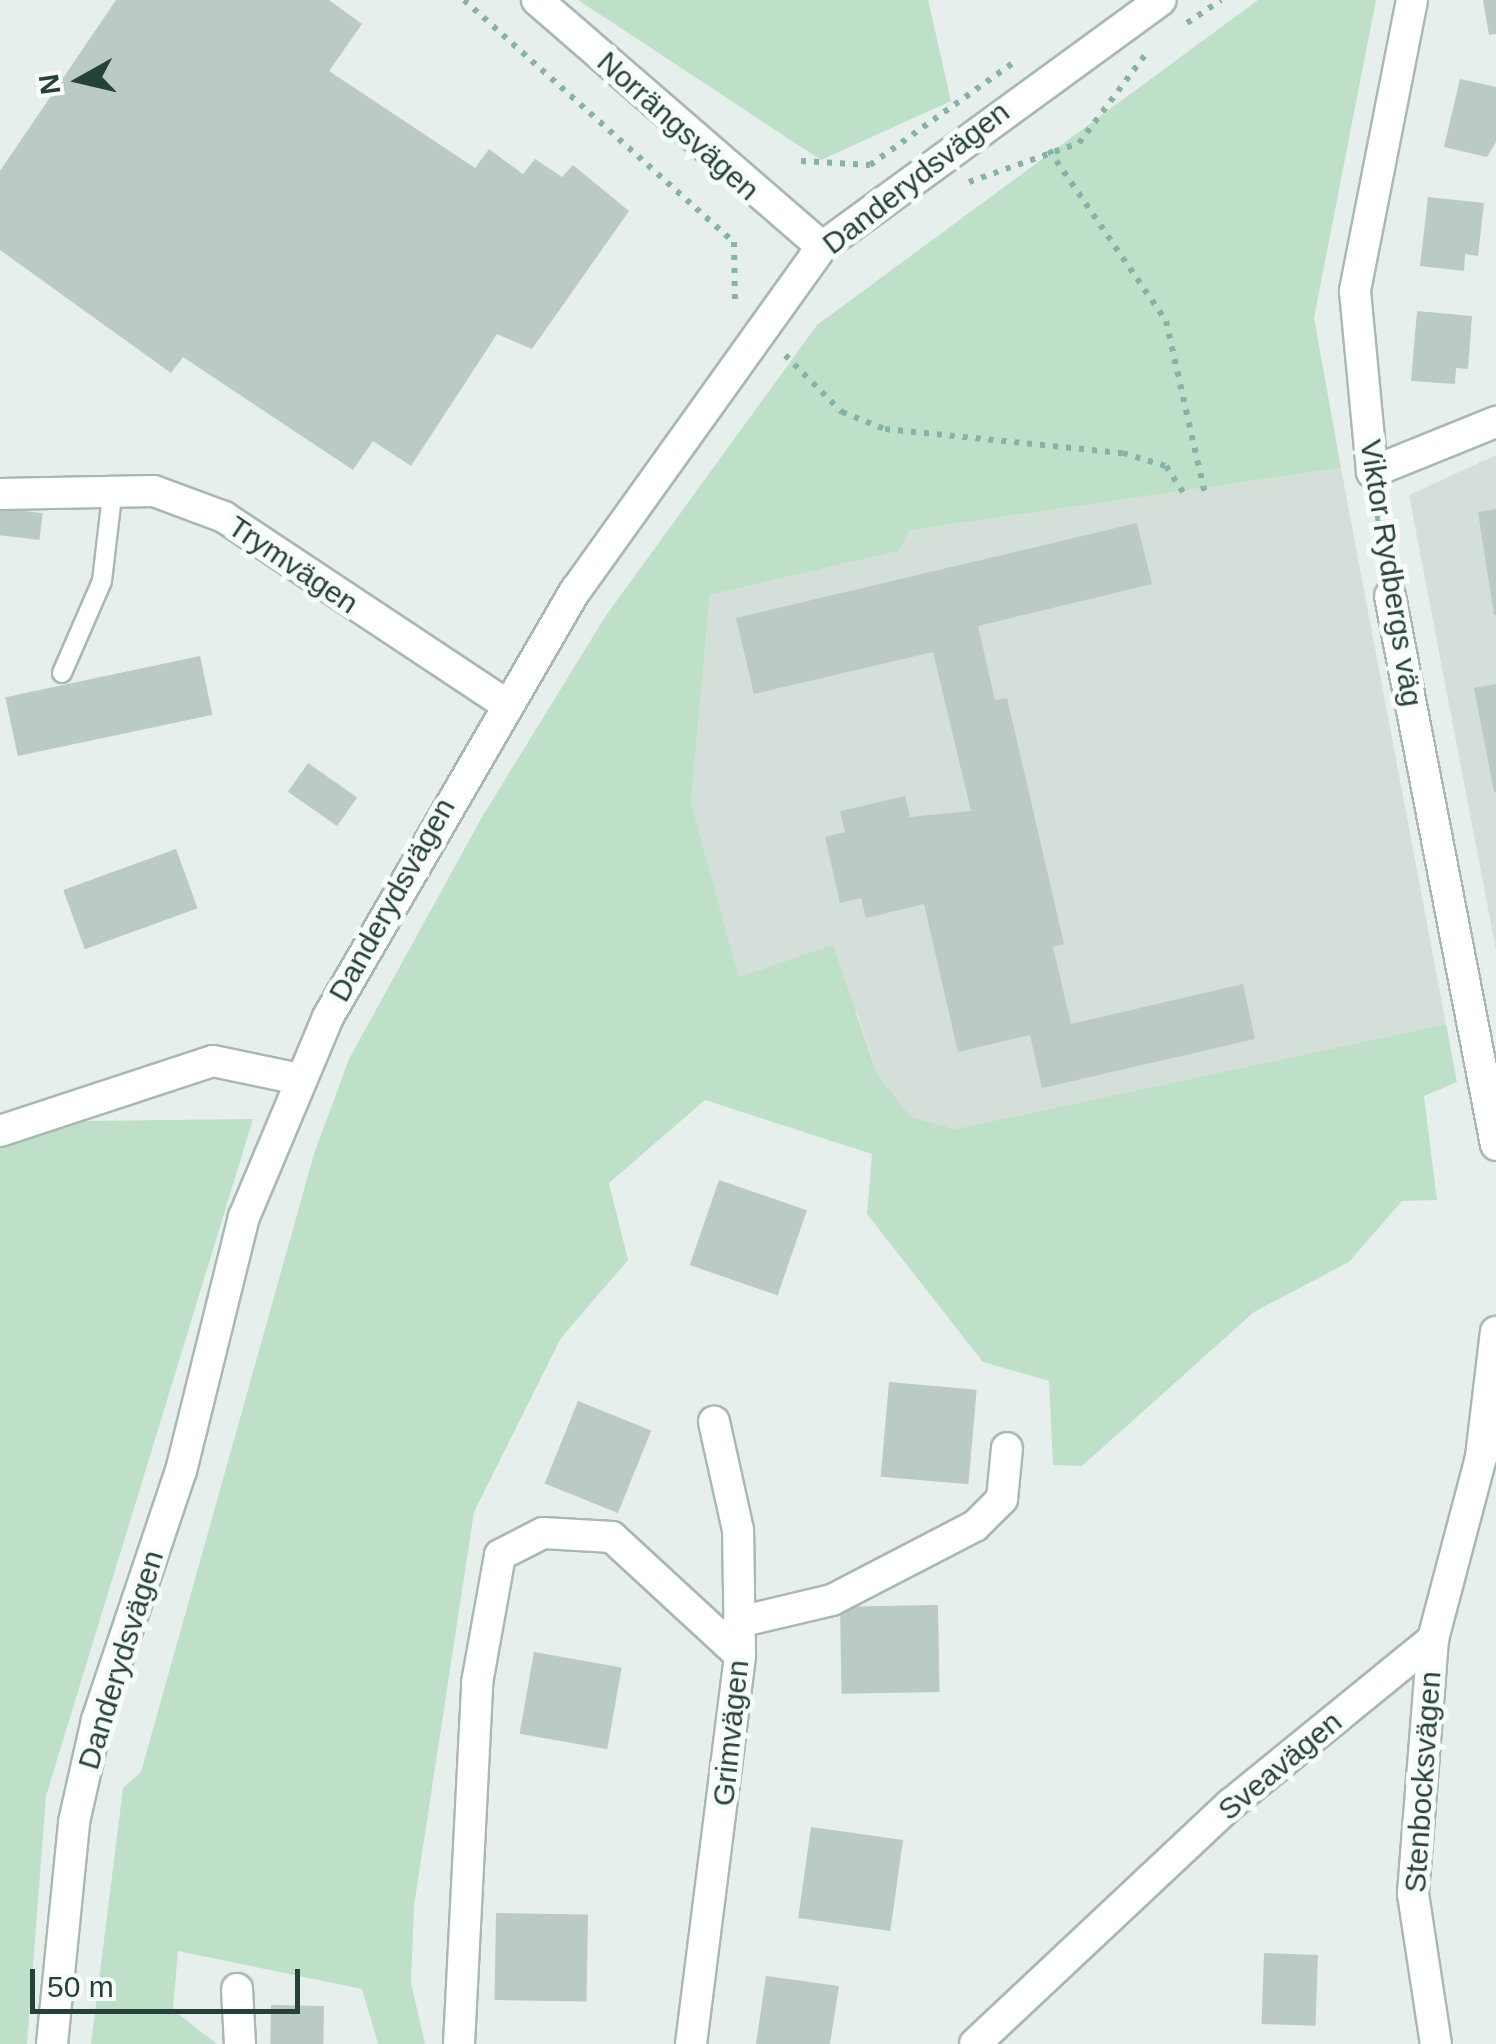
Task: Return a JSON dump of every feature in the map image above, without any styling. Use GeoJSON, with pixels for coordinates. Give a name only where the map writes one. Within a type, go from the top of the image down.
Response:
{"type":"FeatureCollection","features":[{"type":"Feature","properties":{"kind":"street","name":"Norrängsvägen"},"geometry":{"type":"LineString","coordinates":[[537,0],[822,247]]}},
{"type":"Feature","properties":{"kind":"street","name":"Danderydsvägen"},"geometry":{"type":"LineString","coordinates":[[52,2044],[74,1822],[98,1720],[181,1470],[244,1217],[299,1079],[506,704],[670,452],[822,247],[1160,0]]}},
{"type":"Feature","properties":{"kind":"street","name":"Viktor Rydbergs väg"},"geometry":{"type":"LineString","coordinates":[[1372,472],[1355,291],[1412,0]]}},
{"type":"Feature","properties":{"kind":"street"},"geometry":{"type":"LineString","coordinates":[[1372,472],[1496,422]]}},
{"type":"Feature","properties":{"kind":"street","name":"Trymvägen"},"geometry":{"type":"LineString","coordinates":[[0,494],[113,487],[224,517],[506,704]]}},
{"type":"Feature","properties":{"kind":"street","name":"Viktor Rydbergs väg"},"geometry":{"type":"LineString","coordinates":[[1390,596],[1496,1145]]}},
{"type":"Feature","properties":{"kind":"street"},"geometry":{"type":"LineString","coordinates":[[0,1131],[213,1061],[299,1079]]}},
{"type":"Feature","properties":{"kind":"street"},"geometry":{"type":"LineString","coordinates":[[1433,1639],[1489,1447],[1496,1332]]}},
{"type":"Feature","properties":{"kind":"street","name":"Grimvägen"},"geometry":{"type":"LineString","coordinates":[[692,2044],[740,1655],[738,1530],[714,1422]]}},
{"type":"Feature","properties":{"kind":"street"},"geometry":{"type":"LineString","coordinates":[[739,1622],[832,1600],[976,1526],[1002,1499],[1007,1448]]}},
{"type":"Feature","properties":{"kind":"street"},"geometry":{"type":"LineString","coordinates":[[460,2044],[477,1683],[500,1556],[543,1533],[612,1537],[740,1655]]}},
{"type":"Feature","properties":{"kind":"street","name":"Sveavägen"},"geometry":{"type":"LineString","coordinates":[[975,2044],[1231,1804],[1433,1639]]}},
{"type":"Feature","properties":{"kind":"street","name":"Stenbocksvägen"},"geometry":{"type":"LineString","coordinates":[[1433,1639],[1413,1894],[1436,2044]]}},
{"type":"Feature","properties":{"kind":"street"},"geometry":{"type":"LineString","coordinates":[[237,1989],[240,2044]]}},
{"type":"Feature","properties":{"kind":"lane"},"geometry":{"type":"LineString","coordinates":[[62,673],[102,581],[113,487]]}},
{"type":"Feature","properties":{"kind":"path"},"geometry":{"type":"LineString","coordinates":[[464,0],[734,242],[735,305]]}},
{"type":"Feature","properties":{"kind":"path"},"geometry":{"type":"LineString","coordinates":[[1181,28],[1221,0]]}},
{"type":"Feature","properties":{"kind":"path"},"geometry":{"type":"LineString","coordinates":[[954,187],[1048,150],[1079,143],[1156,46]]}},
{"type":"Feature","properties":{"kind":"path"},"geometry":{"type":"LineString","coordinates":[[801,161],[870,166],[1028,54]]}},
{"type":"Feature","properties":{"kind":"path"},"geometry":{"type":"LineString","coordinates":[[1048,150],[1166,320],[1206,494]]}},
{"type":"Feature","properties":{"kind":"path"},"geometry":{"type":"LineString","coordinates":[[770,365],[792,338]]}},
{"type":"Feature","properties":{"kind":"path"},"geometry":{"type":"LineString","coordinates":[[780,350],[842,412],[885,429],[1123,453],[1166,466],[1187,498]]}},
{"type":"Feature","properties":{"kind":"path","name":"Viktor Rydbergs väg"},"geometry":{"type":"LineString","coordinates":[[1372,472],[1390,596]]}},
{"type":"Feature","properties":{"kind":"shaded area"},"geometry":{"type":"Polygon","coordinates":[[[1496,455],[1496,950],[1409,495],[1496,455]]]}},
{"type":"Feature","properties":{"kind":"shaded area"},"geometry":{"type":"Polygon","coordinates":[[[1341,468],[1446,1024],[955,1129],[911,1117],[877,1074],[857,1012],[739,977],[691,802],[710,595],[897,551],[910,530],[1341,468]]]}},
{"type":"Feature","properties":{"kind":"green space"},"geometry":{"type":"Polygon","coordinates":[[[578,0],[928,0],[951,101],[821,160],[578,0]]]}},
{"type":"Feature","properties":{"kind":"green space"},"geometry":{"type":"Polygon","coordinates":[[[1258,0],[1376,0],[1314,318],[1341,468],[910,530],[898,551],[710,595],[691,802],[739,977],[833,945],[877,1074],[911,1117],[955,1129],[1446,1024],[1457,1082],[1424,1096],[1437,1200],[1402,1201],[1349,1262],[1254,1312],[1082,1466],[1053,1465],[1049,1381],[983,1362],[867,1214],[872,1154],[705,1100],[609,1183],[628,1260],[561,1338],[474,1512],[414,1906],[411,1983],[425,2044],[378,2044],[362,1989],[178,1951],[173,2010],[217,2044],[91,2044],[123,1788],[141,1772],[314,1154],[349,1059],[482,817],[605,617],[817,325],[1258,0]]]}},
{"type":"Feature","properties":{"kind":"green space"},"geometry":{"type":"Polygon","coordinates":[[[253,1119],[46,1796],[27,2044],[0,2044],[0,1122],[253,1119]]]}},
{"type":"Feature","properties":{"kind":"building"},"geometry":{"type":"Polygon","coordinates":[[[116,0],[329,0],[362,24],[329,71],[475,168],[489,149],[523,174],[535,159],[562,177],[573,165],[629,211],[532,349],[497,334],[411,466],[373,441],[353,470],[183,357],[171,373],[0,250],[0,171],[116,0]]]}},
{"type":"Feature","properties":{"kind":"building"},"geometry":{"type":"Polygon","coordinates":[[[1483,0],[1496,0],[1496,34],[1489,35],[1483,0]]]}},
{"type":"Feature","properties":{"kind":"building"},"geometry":{"type":"Polygon","coordinates":[[[1460,79],[1496,87],[1496,142],[1487,157],[1444,147],[1460,79]]]}},
{"type":"Feature","properties":{"kind":"building"},"geometry":{"type":"Polygon","coordinates":[[[1428,197],[1484,203],[1478,256],[1465,254],[1464,271],[1420,266],[1428,197]]]}},
{"type":"Feature","properties":{"kind":"building"},"geometry":{"type":"Polygon","coordinates":[[[1417,311],[1472,316],[1468,369],[1456,368],[1455,384],[1411,381],[1417,311]]]}},
{"type":"Feature","properties":{"kind":"building"},"geometry":{"type":"Polygon","coordinates":[[[0,508],[43,513],[39,540],[0,535],[0,508]]]}},
{"type":"Feature","properties":{"kind":"building"},"geometry":{"type":"Polygon","coordinates":[[[1496,509],[1496,615],[1494,615],[1478,512],[1496,509]]]}},
{"type":"Feature","properties":{"kind":"building"},"geometry":{"type":"Polygon","coordinates":[[[1137,523],[1152,584],[978,626],[995,700],[1007,698],[1064,944],[1053,947],[1071,1024],[1243,984],[1255,1039],[1042,1088],[1030,1035],[958,1052],[924,904],[866,918],[861,898],[840,903],[825,837],[845,832],[840,811],[905,796],[910,817],[971,811],[933,652],[754,694],[736,618],[1137,523]]]}},
{"type":"Feature","properties":{"kind":"building"},"geometry":{"type":"Polygon","coordinates":[[[200,656],[212,715],[18,756],[5,697],[200,656]]]}},
{"type":"Feature","properties":{"kind":"building"},"geometry":{"type":"Polygon","coordinates":[[[1496,684],[1496,792],[1494,792],[1474,688],[1496,684]]]}},
{"type":"Feature","properties":{"kind":"building"},"geometry":{"type":"Polygon","coordinates":[[[308,763],[357,797],[337,826],[288,792],[308,763]]]}},
{"type":"Feature","properties":{"kind":"building"},"geometry":{"type":"Polygon","coordinates":[[[176,849],[198,908],[85,949],[63,890],[176,849]]]}},
{"type":"Feature","properties":{"kind":"building"},"geometry":{"type":"Polygon","coordinates":[[[719,1180],[807,1210],[778,1295],[690,1265],[719,1180]]]}},
{"type":"Feature","properties":{"kind":"building"},"geometry":{"type":"Polygon","coordinates":[[[889,1382],[977,1390],[968,1484],[881,1477],[889,1382]]]}},
{"type":"Feature","properties":{"kind":"building"},"geometry":{"type":"Polygon","coordinates":[[[578,1401],[651,1431],[618,1513],[545,1484],[578,1401]]]}},
{"type":"Feature","properties":{"kind":"building"},"geometry":{"type":"Polygon","coordinates":[[[938,1605],[940,1692],[842,1694],[840,1607],[938,1605]]]}},
{"type":"Feature","properties":{"kind":"building"},"geometry":{"type":"Polygon","coordinates":[[[534,1652],[622,1667],[607,1749],[520,1734],[534,1652]]]}},
{"type":"Feature","properties":{"kind":"building"},"geometry":{"type":"Polygon","coordinates":[[[811,1827],[903,1840],[890,1931],[798,1918],[811,1827]]]}},
{"type":"Feature","properties":{"kind":"building"},"geometry":{"type":"Polygon","coordinates":[[[496,1913],[588,1915],[586,2002],[494,2000],[496,1913]]]}},
{"type":"Feature","properties":{"kind":"building"},"geometry":{"type":"Polygon","coordinates":[[[1264,1953],[1318,1955],[1315,2026],[1262,2024],[1264,1953]]]}},
{"type":"Feature","properties":{"kind":"building"},"geometry":{"type":"Polygon","coordinates":[[[766,1976],[839,1986],[830,2044],[756,2044],[766,1976]]]}},
{"type":"Feature","properties":{"kind":"building"},"geometry":{"type":"Polygon","coordinates":[[[271,2005],[324,2006],[323,2044],[270,2044],[271,2005]]]}}]}
